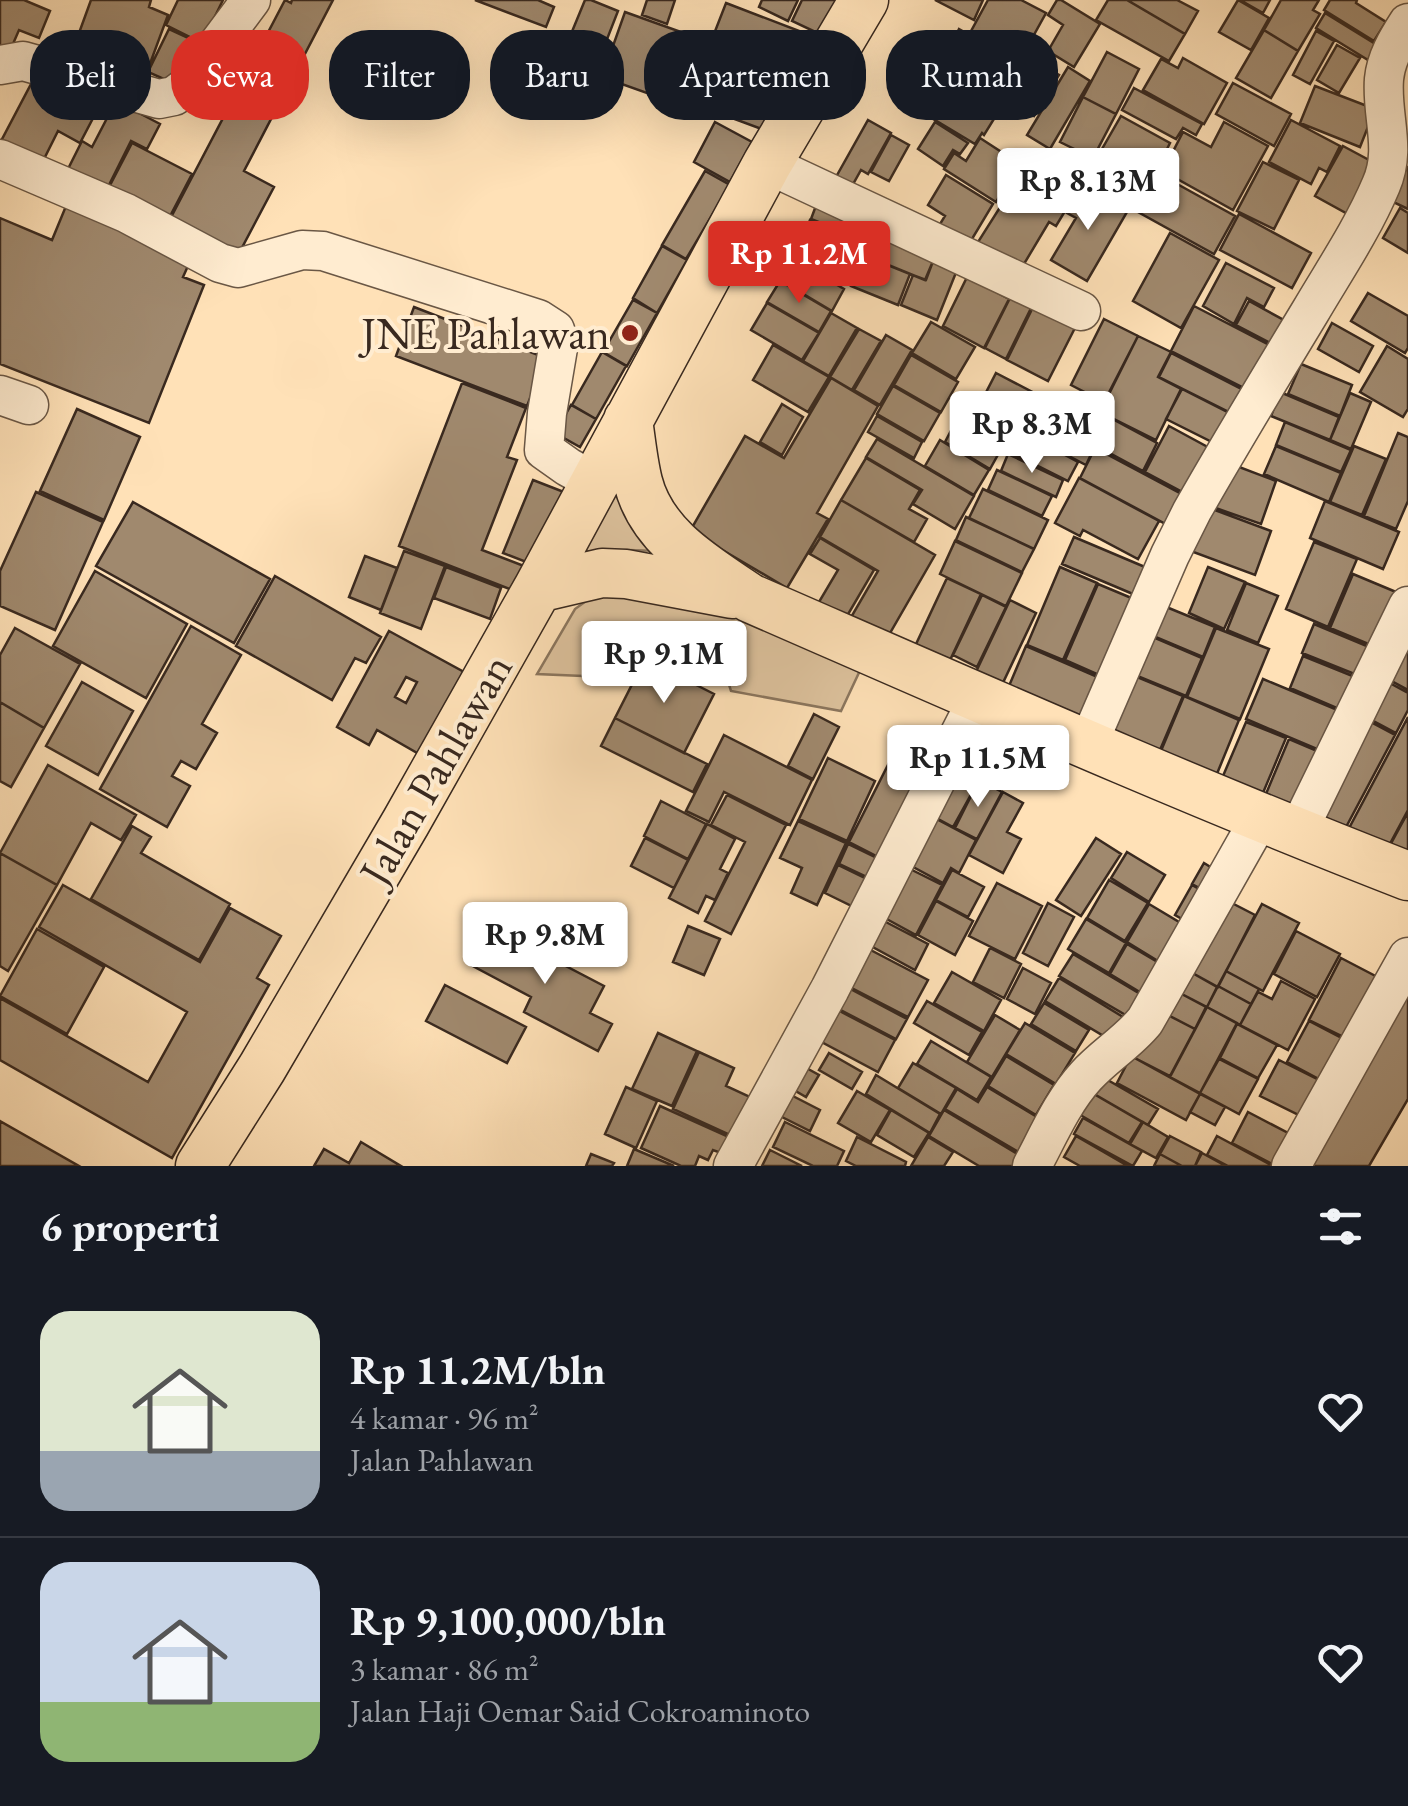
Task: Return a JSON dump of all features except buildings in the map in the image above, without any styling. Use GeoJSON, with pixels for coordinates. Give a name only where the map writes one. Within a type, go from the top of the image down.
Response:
{"type":"FeatureCollection","features":[{"type":"Feature","properties":{"kind":"main road","name":"Jalan Pahlawan"},"geometry":{"type":"LineString","coordinates":[[200,1166],[406,822],[538,588],[767,164],[864,0]]}},
{"type":"Feature","properties":{"kind":"main road"},"geometry":{"type":"LineString","coordinates":[[628,420],[638,484],[654,519],[691,558],[750,598],[1278,825],[1408,876]]}},
{"type":"Feature","properties":{"kind":"main road"},"geometry":{"type":"LineString","coordinates":[[538,588],[602,573],[750,598]]}},
{"type":"Feature","properties":{"kind":"street"},"geometry":{"type":"LineString","coordinates":[[0,66],[23,61],[159,98],[174,96],[186,87],[251,0]]}},
{"type":"Feature","properties":{"kind":"street"},"geometry":{"type":"LineString","coordinates":[[1088,744],[1192,511],[1380,188],[1390,152],[1384,80],[1388,61],[1408,23]]}},
{"type":"Feature","properties":{"kind":"street"},"geometry":{"type":"LineString","coordinates":[[0,160],[126,213],[220,263],[238,268],[302,250],[323,251],[538,319],[555,330],[560,342],[544,450],[595,482]]}},
{"type":"Feature","properties":{"kind":"street"},"geometry":{"type":"LineString","coordinates":[[767,164],[1082,311]]}},
{"type":"Feature","properties":{"kind":"street"},"geometry":{"type":"LineString","coordinates":[[1032,1166],[1086,1076],[1145,1021],[1278,825],[1408,606]]}},
{"type":"Feature","properties":{"kind":"street"},"geometry":{"type":"LineString","coordinates":[[734,1166],[978,698]]}},
{"type":"Feature","properties":{"kind":"street"},"geometry":{"type":"LineString","coordinates":[[1291,1166],[1408,957]]}},
{"type":"Feature","properties":{"kind":"shaded area"},"geometry":{"type":"Polygon","coordinates":[[[616,486],[658,551],[580,552],[616,486]]]}},
{"type":"Feature","properties":{"kind":"shaded area"},"geometry":{"type":"Polygon","coordinates":[[[600,591],[745,610],[863,664],[841,711],[731,691],[725,672],[685,656],[646,654],[607,677],[537,674],[575,609],[600,591]]]}},
{"type":"Feature","properties":{"kind":"place","name":"JNE Pahlawan"},"geometry":{"type":"Point","coordinates":[630,333]}}]}
